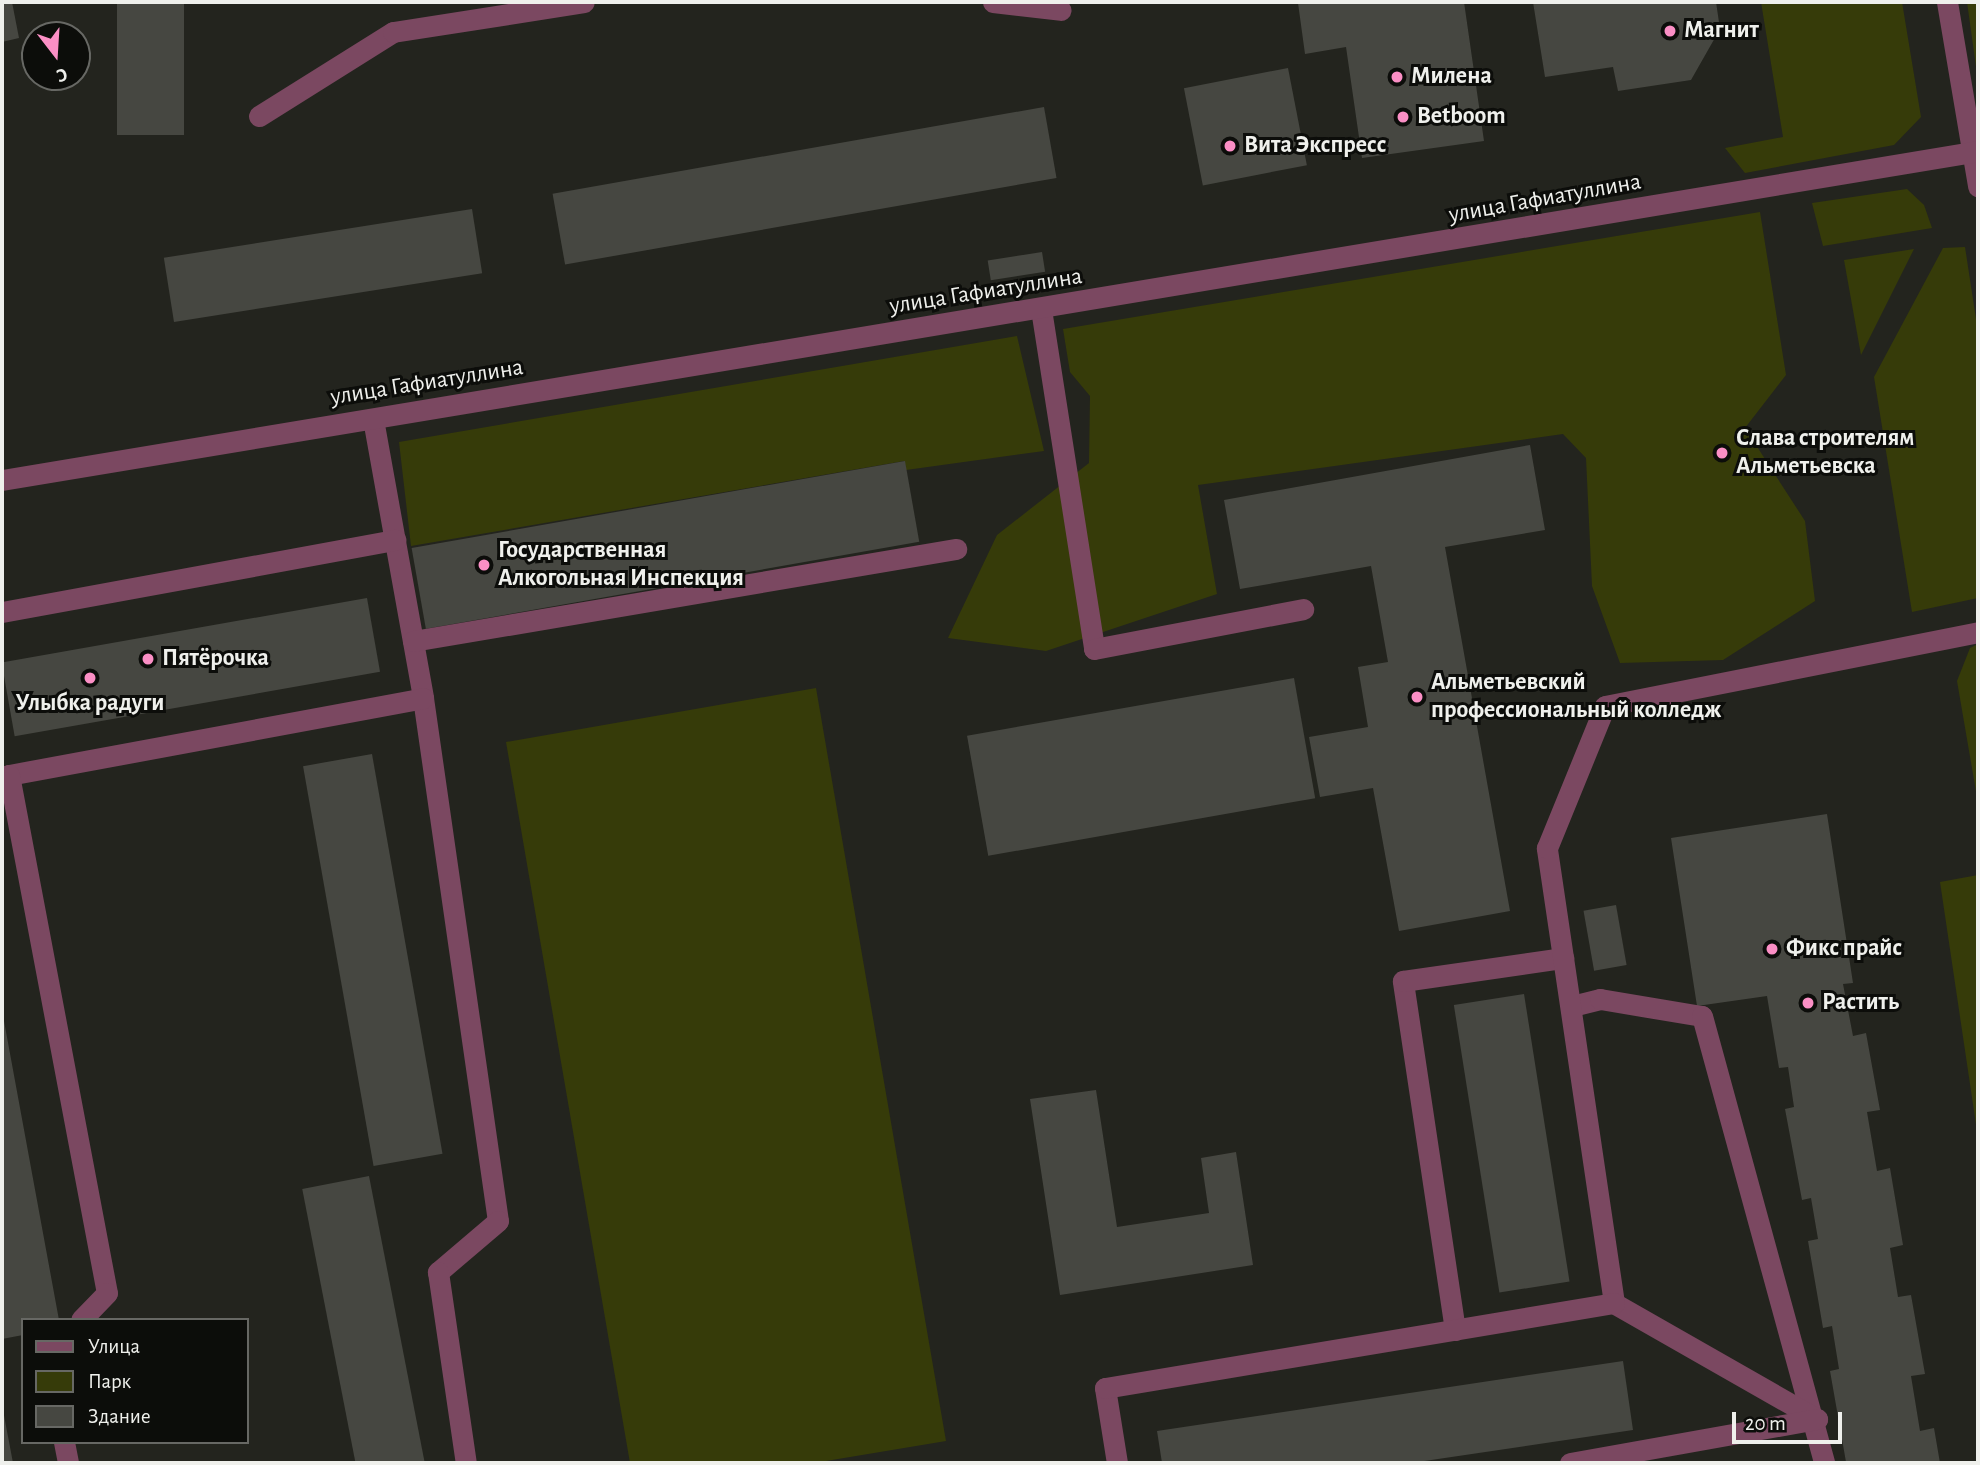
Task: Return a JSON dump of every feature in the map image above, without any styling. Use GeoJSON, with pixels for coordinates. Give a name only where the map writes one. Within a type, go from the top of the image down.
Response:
{"type":"FeatureCollection","features":[{"type":"Feature","properties":{"kind":"street"},"geometry":{"type":"LineString","coordinates":[[260,116],[393,32],[584,2]]}},
{"type":"Feature","properties":{"kind":"street"},"geometry":{"type":"LineString","coordinates":[[993,2],[1061,10]]}},
{"type":"Feature","properties":{"kind":"street"},"geometry":{"type":"LineString","coordinates":[[1947,2],[1975,151],[1978,186]]}},
{"type":"Feature","properties":{"kind":"street","name":"улица Гафиатуллина"},"geometry":{"type":"LineString","coordinates":[[2,480],[1041,309],[1975,151]]}},
{"type":"Feature","properties":{"kind":"street"},"geometry":{"type":"LineString","coordinates":[[1041,309],[1094,649],[1303,609]]}},
{"type":"Feature","properties":{"kind":"street"},"geometry":{"type":"LineString","coordinates":[[373,419],[423,698],[498,1221],[439,1272],[466,1463]]}},
{"type":"Feature","properties":{"kind":"street"},"geometry":{"type":"LineString","coordinates":[[2,612],[395,540]]}},
{"type":"Feature","properties":{"kind":"street"},"geometry":{"type":"LineString","coordinates":[[413,641],[956,549]]}},
{"type":"Feature","properties":{"kind":"street"},"geometry":{"type":"LineString","coordinates":[[1614,1303],[1547,848],[1605,706],[1978,632]]}},
{"type":"Feature","properties":{"kind":"street"},"geometry":{"type":"LineString","coordinates":[[83,1318],[107,1293],[6,776],[423,698]]}},
{"type":"Feature","properties":{"kind":"street"},"geometry":{"type":"LineString","coordinates":[[1455,1330],[1403,981],[1563,958]]}},
{"type":"Feature","properties":{"kind":"street"},"geometry":{"type":"LineString","coordinates":[[1572,1006],[1600,999],[1702,1016],[1816,1419],[1824,1463]]}},
{"type":"Feature","properties":{"kind":"street"},"geometry":{"type":"LineString","coordinates":[[1117,1463],[1105,1388],[1614,1303],[1816,1419]]}},
{"type":"Feature","properties":{"kind":"street"},"geometry":{"type":"LineString","coordinates":[[1570,1463],[1816,1419]]}},
{"type":"Feature","properties":{"kind":"street"},"geometry":{"type":"LineString","coordinates":[[64,1444],[68,1463]]}},
{"type":"Feature","properties":{"kind":"green space"},"geometry":{"type":"Polygon","coordinates":[[[1761,2],[1902,2],[1921,117],[1894,145],[1745,173],[1725,148],[1783,137],[1761,2]]]}},
{"type":"Feature","properties":{"kind":"green space"},"geometry":{"type":"Polygon","coordinates":[[[1967,2],[1978,2],[1978,81],[1967,2]]]}},
{"type":"Feature","properties":{"kind":"green space"},"geometry":{"type":"Polygon","coordinates":[[[1907,189],[1924,205],[1932,228],[1823,246],[1812,203],[1907,189]]]}},
{"type":"Feature","properties":{"kind":"green space"},"geometry":{"type":"Polygon","coordinates":[[[1760,212],[1786,375],[1745,428],[1805,521],[1815,601],[1723,660],[1620,663],[1592,586],[1586,458],[1563,434],[1198,485],[1217,594],[1046,651],[948,638],[997,535],[1089,463],[1090,396],[1070,372],[1063,329],[1760,212]]]}},
{"type":"Feature","properties":{"kind":"green space"},"geometry":{"type":"Polygon","coordinates":[[[1965,247],[1978,332],[1978,598],[1912,612],[1874,377],[1943,248],[1965,247]]]}},
{"type":"Feature","properties":{"kind":"green space"},"geometry":{"type":"Polygon","coordinates":[[[1914,249],[1861,355],[1844,260],[1914,249]]]}},
{"type":"Feature","properties":{"kind":"green space"},"geometry":{"type":"Polygon","coordinates":[[[1017,336],[1044,451],[906,470],[904,461],[411,546],[399,442],[1017,336]]]}},
{"type":"Feature","properties":{"kind":"green space"},"geometry":{"type":"Polygon","coordinates":[[[1978,644],[1978,803],[1957,681],[1970,648],[1978,644]]]}},
{"type":"Feature","properties":{"kind":"green space"},"geometry":{"type":"Polygon","coordinates":[[[816,688],[946,1441],[814,1463],[630,1463],[506,742],[816,688]]]}},
{"type":"Feature","properties":{"kind":"green space"},"geometry":{"type":"Polygon","coordinates":[[[1978,875],[1978,1138],[1940,882],[1978,875]]]}},
{"type":"Feature","properties":{"kind":"building"},"geometry":{"type":"Polygon","coordinates":[[[2,2],[12,2],[19,38],[2,42],[2,2]]]}},
{"type":"Feature","properties":{"kind":"building"},"geometry":{"type":"Polygon","coordinates":[[[117,2],[184,2],[184,135],[117,135],[117,2]]]}},
{"type":"Feature","properties":{"kind":"building"},"geometry":{"type":"Polygon","coordinates":[[[1464,2],[1484,141],[1362,158],[1346,47],[1305,54],[1298,3],[1464,2]]]}},
{"type":"Feature","properties":{"kind":"building"},"geometry":{"type":"Polygon","coordinates":[[[1533,2],[1716,2],[1720,29],[1691,80],[1618,91],[1613,67],[1545,77],[1533,2]]]}},
{"type":"Feature","properties":{"kind":"building"},"geometry":{"type":"Polygon","coordinates":[[[1288,68],[1307,165],[1203,185],[1184,88],[1288,68]]]}},
{"type":"Feature","properties":{"kind":"building"},"geometry":{"type":"Polygon","coordinates":[[[1044,107],[1057,178],[565,265],[553,194],[1044,107]]]}},
{"type":"Feature","properties":{"kind":"building"},"geometry":{"type":"Polygon","coordinates":[[[472,209],[482,273],[174,322],[164,258],[472,209]]]}},
{"type":"Feature","properties":{"kind":"building"},"geometry":{"type":"Polygon","coordinates":[[[1042,252],[1045,272],[991,280],[988,261],[1042,252]]]}},
{"type":"Feature","properties":{"kind":"building","name":"Альметьевский профессиональный колледж"},"geometry":{"type":"Polygon","coordinates":[[[1530,445],[1545,530],[1445,547],[1510,911],[1399,931],[1373,788],[1320,797],[1309,737],[1368,727],[1358,667],[1388,662],[1371,566],[1240,589],[1224,500],[1530,445]]]}},
{"type":"Feature","properties":{"kind":"building"},"geometry":{"type":"Polygon","coordinates":[[[905,461],[919,542],[426,629],[412,548],[905,461]]]}},
{"type":"Feature","properties":{"kind":"building"},"geometry":{"type":"Polygon","coordinates":[[[367,598],[380,672],[15,736],[2,662],[367,598]]]}},
{"type":"Feature","properties":{"kind":"building"},"geometry":{"type":"Polygon","coordinates":[[[1294,678],[1315,798],[988,856],[967,736],[1294,678]]]}},
{"type":"Feature","properties":{"kind":"building"},"geometry":{"type":"Polygon","coordinates":[[[372,754],[443,1154],[374,1166],[303,766],[372,754]]]}},
{"type":"Feature","properties":{"kind":"building"},"geometry":{"type":"Polygon","coordinates":[[[1827,814],[1853,983],[1843,984],[1853,1036],[1866,1033],[1880,1110],[1867,1112],[1877,1171],[1890,1168],[1903,1245],[1890,1248],[1898,1297],[1911,1295],[1925,1374],[1911,1376],[1920,1431],[1934,1428],[1940,1463],[1846,1462],[1830,1371],[1839,1369],[1832,1326],[1823,1328],[1808,1241],[1818,1239],[1811,1198],[1802,1200],[1785,1109],[1794,1107],[1788,1067],[1779,1068],[1767,996],[1697,1006],[1671,838],[1827,814]]]}},
{"type":"Feature","properties":{"kind":"building"},"geometry":{"type":"Polygon","coordinates":[[[1616,905],[1627,965],[1594,971],[1584,911],[1616,905]]]}},
{"type":"Feature","properties":{"kind":"building"},"geometry":{"type":"Polygon","coordinates":[[[1524,994],[1570,1281],[1499,1293],[1454,1005],[1524,994]]]}},
{"type":"Feature","properties":{"kind":"building"},"geometry":{"type":"Polygon","coordinates":[[[2,1010],[59,1318],[21,1318],[21,1335],[2,1339],[2,1010]]]}},
{"type":"Feature","properties":{"kind":"building"},"geometry":{"type":"Polygon","coordinates":[[[1096,1090],[1117,1227],[1209,1213],[1201,1158],[1236,1152],[1253,1265],[1060,1295],[1030,1099],[1096,1090]]]}},
{"type":"Feature","properties":{"kind":"building"},"geometry":{"type":"Polygon","coordinates":[[[369,1176],[425,1463],[356,1463],[302,1189],[369,1176]]]}},
{"type":"Feature","properties":{"kind":"building"},"geometry":{"type":"Polygon","coordinates":[[[1623,1361],[1633,1430],[1411,1463],[1162,1463],[1157,1431],[1623,1361]]]}},
{"type":"Feature","properties":{"kind":"building"},"geometry":{"type":"Polygon","coordinates":[[[3,1410],[13,1463],[2,1463],[3,1410]]]}},
{"type":"Feature","properties":{"kind":"place","name":"Магнит"},"geometry":{"type":"Point","coordinates":[1670,31]}},
{"type":"Feature","properties":{"kind":"place","name":"Милена"},"geometry":{"type":"Point","coordinates":[1397,77]}},
{"type":"Feature","properties":{"kind":"place","name":"Betboom"},"geometry":{"type":"Point","coordinates":[1403,117]}},
{"type":"Feature","properties":{"kind":"place","name":"Вита Экспресс"},"geometry":{"type":"Point","coordinates":[1230,146]}},
{"type":"Feature","properties":{"kind":"place","name":"Слава строителям Альметьевска"},"geometry":{"type":"Point","coordinates":[1722,453]}},
{"type":"Feature","properties":{"kind":"place","name":"Государственная Алкогольная Инспекция"},"geometry":{"type":"Point","coordinates":[484,565]}},
{"type":"Feature","properties":{"kind":"place","name":"Пятёрочка"},"geometry":{"type":"Point","coordinates":[148,659]}},
{"type":"Feature","properties":{"kind":"place","name":"Улыбка радуги"},"geometry":{"type":"Point","coordinates":[90,678]}},
{"type":"Feature","properties":{"kind":"place","name":"Альметьевский профессиональный колледж"},"geometry":{"type":"Point","coordinates":[1417,697]}},
{"type":"Feature","properties":{"kind":"place","name":"Фикс прайс"},"geometry":{"type":"Point","coordinates":[1772,949]}},
{"type":"Feature","properties":{"kind":"place","name":"Растить"},"geometry":{"type":"Point","coordinates":[1808,1003]}}]}
